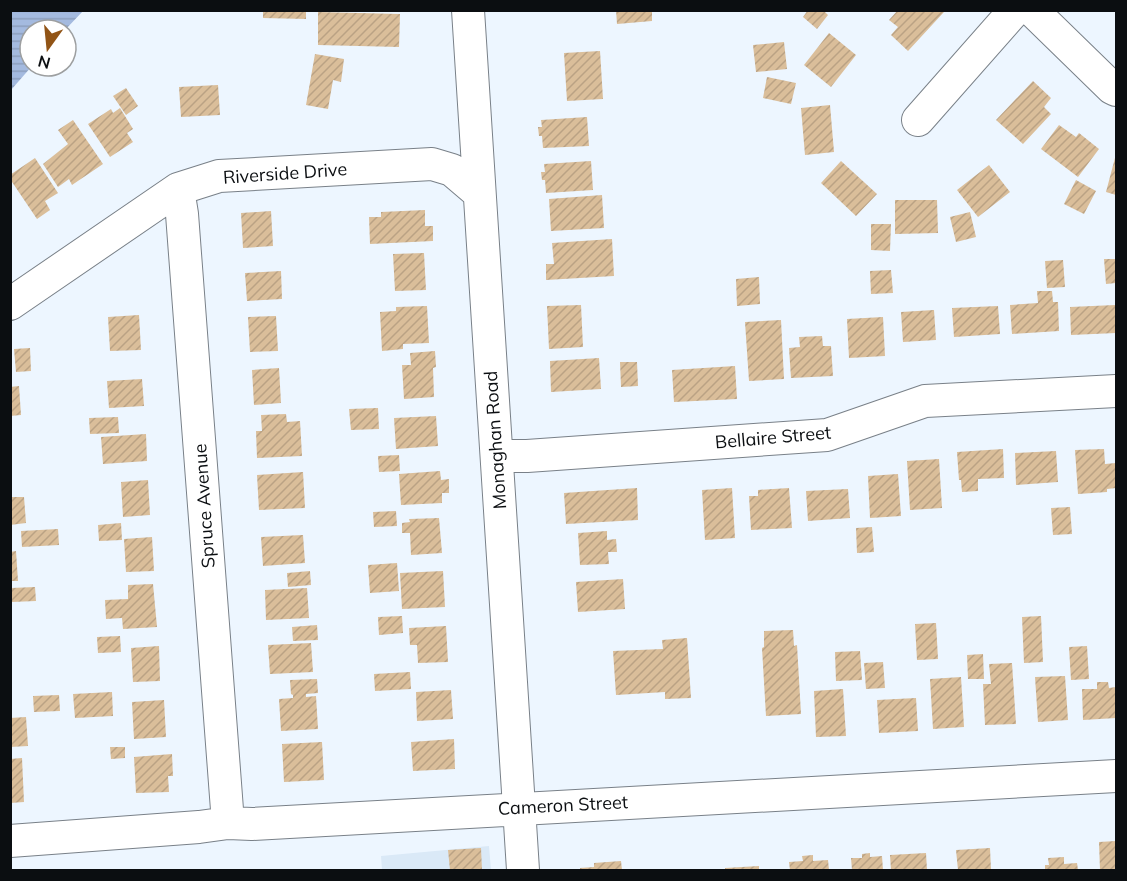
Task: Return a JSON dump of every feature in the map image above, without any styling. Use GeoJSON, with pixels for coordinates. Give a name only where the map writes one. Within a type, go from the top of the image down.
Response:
{"type":"FeatureCollection","features":[{"type":"Feature","properties":{"kind":"street","name":"Monaghan Road"},"geometry":{"type":"LineString","coordinates":[[468,10],[523,870]]}},
{"type":"Feature","properties":{"kind":"street"},"geometry":{"type":"LineString","coordinates":[[918,120],[1015,10]]}},
{"type":"Feature","properties":{"kind":"street"},"geometry":{"type":"LineString","coordinates":[[1032,10],[1116,90]]}},
{"type":"Feature","properties":{"kind":"street","name":"Riverside Drive"},"geometry":{"type":"LineString","coordinates":[[10,304],[178,189],[219,177],[432,164],[452,170],[478,193]]}},
{"type":"Feature","properties":{"kind":"street","name":"Spruce Avenue"},"geometry":{"type":"LineString","coordinates":[[178,189],[182,214],[228,823]]}},
{"type":"Feature","properties":{"kind":"street","name":"Bellaire Street"},"geometry":{"type":"LineString","coordinates":[[497,456],[527,456],[826,435],[925,400],[1116,391]]}},
{"type":"Feature","properties":{"kind":"street","name":"Cameron Street"},"geometry":{"type":"LineString","coordinates":[[10,841],[228,823],[252,824],[1116,776]]}},
{"type":"Feature","properties":{"kind":"shaded area"},"geometry":{"type":"Polygon","coordinates":[[[489,846],[491,870],[382,870],[381,856],[489,846]]]}},
{"type":"Feature","properties":{"kind":"water"},"geometry":{"type":"Polygon","coordinates":[[[11,10],[83,11],[76,18],[18,18],[18,78],[22,78],[11,90],[11,10]]]}},
{"type":"Feature","properties":{"kind":"building"},"geometry":{"type":"Polygon","coordinates":[[[263,10],[306,10],[306,19],[263,18],[263,10]]]}},
{"type":"Feature","properties":{"kind":"building"},"geometry":{"type":"Polygon","coordinates":[[[616,10],[652,10],[652,21],[617,24],[616,10]]]}},
{"type":"Feature","properties":{"kind":"building"},"geometry":{"type":"Polygon","coordinates":[[[808,10],[823,10],[828,15],[817,29],[803,17],[808,10]]]}},
{"type":"Feature","properties":{"kind":"building"},"geometry":{"type":"Polygon","coordinates":[[[898,10],[943,10],[944,12],[908,51],[891,35],[898,27],[889,20],[898,10]]]}},
{"type":"Feature","properties":{"kind":"building"},"geometry":{"type":"Polygon","coordinates":[[[318,12],[400,14],[399,47],[318,45],[318,12]]]}},
{"type":"Feature","properties":{"kind":"building"},"geometry":{"type":"Polygon","coordinates":[[[829,33],[856,55],[831,87],[804,65],[829,33]]]}},
{"type":"Feature","properties":{"kind":"building"},"geometry":{"type":"Polygon","coordinates":[[[784,42],[787,69],[756,72],[753,45],[784,42]]]}},
{"type":"Feature","properties":{"kind":"building"},"geometry":{"type":"Polygon","coordinates":[[[600,51],[603,99],[567,101],[564,53],[600,51]]]}},
{"type":"Feature","properties":{"kind":"building"},"geometry":{"type":"Polygon","coordinates":[[[315,54],[344,59],[341,82],[333,80],[328,109],[306,105],[315,54]]]}},
{"type":"Feature","properties":{"kind":"building"},"geometry":{"type":"Polygon","coordinates":[[[767,77],[796,83],[791,104],[763,98],[767,77]]]}},
{"type":"Feature","properties":{"kind":"building"},"geometry":{"type":"Polygon","coordinates":[[[1033,81],[1051,98],[1044,107],[1051,114],[1023,144],[996,120],[1033,81]]]}},
{"type":"Feature","properties":{"kind":"building"},"geometry":{"type":"Polygon","coordinates":[[[218,85],[220,115],[181,117],[179,87],[218,85]]]}},
{"type":"Feature","properties":{"kind":"building"},"geometry":{"type":"Polygon","coordinates":[[[126,88],[138,106],[126,115],[113,96],[126,88]]]}},
{"type":"Feature","properties":{"kind":"building"},"geometry":{"type":"Polygon","coordinates":[[[830,105],[834,152],[805,155],[801,108],[830,105]]]}},
{"type":"Feature","properties":{"kind":"building"},"geometry":{"type":"Polygon","coordinates":[[[120,108],[133,129],[127,133],[133,142],[110,157],[88,124],[111,109],[113,113],[120,108]]]}},
{"type":"Feature","properties":{"kind":"building"},"geometry":{"type":"Polygon","coordinates":[[[587,117],[589,146],[543,148],[542,136],[539,136],[538,127],[542,127],[541,120],[587,117]]]}},
{"type":"Feature","properties":{"kind":"building"},"geometry":{"type":"Polygon","coordinates":[[[73,120],[103,164],[72,185],[69,179],[58,187],[43,164],[68,144],[58,130],[73,120]]]}},
{"type":"Feature","properties":{"kind":"building"},"geometry":{"type":"Polygon","coordinates":[[[1059,125],[1076,137],[1079,133],[1099,149],[1078,177],[1041,149],[1059,125]]]}},
{"type":"Feature","properties":{"kind":"building"},"geometry":{"type":"Polygon","coordinates":[[[1116,154],[1116,195],[1106,192],[1116,154]]]}},
{"type":"Feature","properties":{"kind":"building"},"geometry":{"type":"Polygon","coordinates":[[[35,158],[58,193],[45,201],[50,210],[37,219],[10,179],[10,175],[35,158]]]}},
{"type":"Feature","properties":{"kind":"building"},"geometry":{"type":"Polygon","coordinates":[[[591,161],[593,190],[546,193],[545,180],[542,180],[541,172],[545,172],[544,164],[591,161]]]}},
{"type":"Feature","properties":{"kind":"building"},"geometry":{"type":"Polygon","coordinates":[[[841,161],[877,194],[856,216],[821,183],[841,161]]]}},
{"type":"Feature","properties":{"kind":"building"},"geometry":{"type":"Polygon","coordinates":[[[989,165],[1010,192],[978,217],[957,190],[989,165]]]}},
{"type":"Feature","properties":{"kind":"building"},"geometry":{"type":"Polygon","coordinates":[[[1076,180],[1096,191],[1084,214],[1064,204],[1076,180]]]}},
{"type":"Feature","properties":{"kind":"building"},"geometry":{"type":"Polygon","coordinates":[[[602,195],[604,228],[551,231],[549,199],[602,195]]]}},
{"type":"Feature","properties":{"kind":"building"},"geometry":{"type":"Polygon","coordinates":[[[895,200],[937,200],[938,233],[895,234],[895,200]]]}},
{"type":"Feature","properties":{"kind":"building"},"geometry":{"type":"Polygon","coordinates":[[[425,210],[425,226],[433,226],[433,241],[370,244],[369,217],[381,217],[381,212],[425,210]]]}},
{"type":"Feature","properties":{"kind":"building"},"geometry":{"type":"Polygon","coordinates":[[[271,211],[273,246],[243,248],[241,213],[271,211]]]}},
{"type":"Feature","properties":{"kind":"building"},"geometry":{"type":"Polygon","coordinates":[[[970,212],[976,237],[956,242],[950,217],[970,212]]]}},
{"type":"Feature","properties":{"kind":"building"},"geometry":{"type":"Polygon","coordinates":[[[871,224],[891,224],[890,251],[871,250],[871,224]]]}},
{"type":"Feature","properties":{"kind":"building"},"geometry":{"type":"Polygon","coordinates":[[[612,239],[614,276],[546,280],[546,264],[554,264],[552,243],[612,239]]]}},
{"type":"Feature","properties":{"kind":"building"},"geometry":{"type":"Polygon","coordinates":[[[424,253],[426,290],[395,291],[393,254],[424,253]]]}},
{"type":"Feature","properties":{"kind":"building"},"geometry":{"type":"Polygon","coordinates":[[[1104,259],[1116,259],[1116,283],[1106,284],[1104,259]]]}},
{"type":"Feature","properties":{"kind":"building"},"geometry":{"type":"Polygon","coordinates":[[[1063,260],[1065,287],[1047,288],[1045,261],[1063,260]]]}},
{"type":"Feature","properties":{"kind":"building"},"geometry":{"type":"Polygon","coordinates":[[[891,270],[893,293],[871,294],[870,271],[891,270]]]}},
{"type":"Feature","properties":{"kind":"building"},"geometry":{"type":"Polygon","coordinates":[[[281,271],[282,299],[247,301],[245,273],[281,271]]]}},
{"type":"Feature","properties":{"kind":"building"},"geometry":{"type":"Polygon","coordinates":[[[759,277],[760,304],[737,306],[736,279],[759,277]]]}},
{"type":"Feature","properties":{"kind":"building"},"geometry":{"type":"Polygon","coordinates":[[[1037,291],[1052,291],[1053,302],[1058,302],[1059,331],[1012,334],[1010,305],[1038,303],[1037,291]]]}},
{"type":"Feature","properties":{"kind":"building"},"geometry":{"type":"Polygon","coordinates":[[[581,305],[583,347],[549,349],[547,306],[581,305]]]}},
{"type":"Feature","properties":{"kind":"building"},"geometry":{"type":"Polygon","coordinates":[[[1115,305],[1116,333],[1071,335],[1070,307],[1115,305]]]}},
{"type":"Feature","properties":{"kind":"building"},"geometry":{"type":"Polygon","coordinates":[[[427,306],[429,343],[403,344],[403,349],[382,351],[380,312],[396,311],[396,307],[427,306]]]}},
{"type":"Feature","properties":{"kind":"building"},"geometry":{"type":"Polygon","coordinates":[[[998,306],[1000,334],[954,337],[952,308],[998,306]]]}},
{"type":"Feature","properties":{"kind":"building"},"geometry":{"type":"Polygon","coordinates":[[[934,310],[936,340],[903,342],[901,312],[934,310]]]}},
{"type":"Feature","properties":{"kind":"building"},"geometry":{"type":"Polygon","coordinates":[[[139,315],[141,350],[110,351],[108,317],[139,315]]]}},
{"type":"Feature","properties":{"kind":"building"},"geometry":{"type":"Polygon","coordinates":[[[276,316],[278,351],[250,352],[248,317],[276,316]]]}},
{"type":"Feature","properties":{"kind":"building"},"geometry":{"type":"Polygon","coordinates":[[[883,317],[885,356],[849,358],[847,319],[883,317]]]}},
{"type":"Feature","properties":{"kind":"building"},"geometry":{"type":"Polygon","coordinates":[[[781,320],[784,379],[749,381],[745,322],[781,320]]]}},
{"type":"Feature","properties":{"kind":"building"},"geometry":{"type":"Polygon","coordinates":[[[822,336],[823,346],[831,346],[833,376],[791,378],[789,348],[800,347],[799,337],[822,336]]]}},
{"type":"Feature","properties":{"kind":"building"},"geometry":{"type":"Polygon","coordinates":[[[30,348],[31,371],[16,372],[14,349],[30,348]]]}},
{"type":"Feature","properties":{"kind":"building"},"geometry":{"type":"Polygon","coordinates":[[[435,351],[434,397],[404,399],[402,365],[411,365],[410,353],[435,351]]]}},
{"type":"Feature","properties":{"kind":"building"},"geometry":{"type":"Polygon","coordinates":[[[599,358],[601,389],[551,392],[550,361],[599,358]]]}},
{"type":"Feature","properties":{"kind":"building"},"geometry":{"type":"Polygon","coordinates":[[[620,362],[637,362],[638,386],[621,387],[620,362]]]}},
{"type":"Feature","properties":{"kind":"building"},"geometry":{"type":"Polygon","coordinates":[[[735,366],[737,399],[674,402],[672,370],[735,366]]]}},
{"type":"Feature","properties":{"kind":"building"},"geometry":{"type":"Polygon","coordinates":[[[279,368],[281,403],[254,405],[252,370],[279,368]]]}},
{"type":"Feature","properties":{"kind":"building"},"geometry":{"type":"Polygon","coordinates":[[[142,379],[144,406],[109,408],[107,381],[142,379]]]}},
{"type":"Feature","properties":{"kind":"building"},"geometry":{"type":"Polygon","coordinates":[[[19,386],[21,415],[10,416],[10,387],[19,386]]]}},
{"type":"Feature","properties":{"kind":"building"},"geometry":{"type":"Polygon","coordinates":[[[378,408],[379,429],[351,430],[349,409],[378,408]]]}},
{"type":"Feature","properties":{"kind":"building"},"geometry":{"type":"Polygon","coordinates":[[[286,414],[287,422],[300,421],[302,456],[257,458],[256,431],[262,431],[261,415],[286,414]]]}},
{"type":"Feature","properties":{"kind":"building"},"geometry":{"type":"Polygon","coordinates":[[[436,416],[438,446],[396,449],[394,418],[436,416]]]}},
{"type":"Feature","properties":{"kind":"building"},"geometry":{"type":"Polygon","coordinates":[[[118,417],[119,433],[90,434],[89,418],[118,417]]]}},
{"type":"Feature","properties":{"kind":"building"},"geometry":{"type":"Polygon","coordinates":[[[146,434],[147,461],[103,464],[101,437],[146,434]]]}},
{"type":"Feature","properties":{"kind":"building"},"geometry":{"type":"Polygon","coordinates":[[[1003,449],[1004,478],[978,479],[978,491],[962,492],[957,452],[1003,449]]]}},
{"type":"Feature","properties":{"kind":"building"},"geometry":{"type":"Polygon","coordinates":[[[1104,449],[1105,464],[1116,463],[1116,488],[1107,489],[1107,492],[1078,494],[1075,450],[1104,449]]]}},
{"type":"Feature","properties":{"kind":"building"},"geometry":{"type":"Polygon","coordinates":[[[1056,451],[1058,482],[1016,485],[1015,453],[1056,451]]]}},
{"type":"Feature","properties":{"kind":"building"},"geometry":{"type":"Polygon","coordinates":[[[399,455],[400,471],[379,472],[378,456],[399,455]]]}},
{"type":"Feature","properties":{"kind":"building"},"geometry":{"type":"Polygon","coordinates":[[[939,459],[942,508],[910,510],[907,461],[939,459]]]}},
{"type":"Feature","properties":{"kind":"building"},"geometry":{"type":"Polygon","coordinates":[[[440,471],[441,480],[449,479],[449,493],[442,493],[442,503],[401,505],[399,474],[440,471]]]}},
{"type":"Feature","properties":{"kind":"building"},"geometry":{"type":"Polygon","coordinates":[[[303,472],[305,508],[259,510],[257,475],[303,472]]]}},
{"type":"Feature","properties":{"kind":"building"},"geometry":{"type":"Polygon","coordinates":[[[898,474],[901,516],[870,518],[868,476],[898,474]]]}},
{"type":"Feature","properties":{"kind":"building"},"geometry":{"type":"Polygon","coordinates":[[[148,480],[150,515],[123,517],[121,482],[148,480]]]}},
{"type":"Feature","properties":{"kind":"building"},"geometry":{"type":"Polygon","coordinates":[[[637,488],[638,520],[566,524],[564,493],[637,488]]]}},
{"type":"Feature","properties":{"kind":"building"},"geometry":{"type":"Polygon","coordinates":[[[732,488],[735,538],[705,540],[702,490],[732,488]]]}},
{"type":"Feature","properties":{"kind":"building"},"geometry":{"type":"Polygon","coordinates":[[[789,488],[792,528],[751,530],[749,496],[758,496],[758,490],[789,488]]]}},
{"type":"Feature","properties":{"kind":"building"},"geometry":{"type":"Polygon","coordinates":[[[848,489],[850,518],[808,521],[806,491],[848,489]]]}},
{"type":"Feature","properties":{"kind":"building"},"geometry":{"type":"Polygon","coordinates":[[[10,497],[24,497],[26,523],[10,525],[10,497]]]}},
{"type":"Feature","properties":{"kind":"building"},"geometry":{"type":"Polygon","coordinates":[[[1070,507],[1072,534],[1053,535],[1051,508],[1070,507]]]}},
{"type":"Feature","properties":{"kind":"building"},"geometry":{"type":"Polygon","coordinates":[[[396,511],[397,526],[374,527],[373,512],[396,511]]]}},
{"type":"Feature","properties":{"kind":"building"},"geometry":{"type":"Polygon","coordinates":[[[439,518],[442,553],[411,555],[410,533],[402,533],[402,523],[410,522],[409,519],[439,518]]]}},
{"type":"Feature","properties":{"kind":"building"},"geometry":{"type":"Polygon","coordinates":[[[121,523],[122,540],[99,541],[98,525],[121,523]]]}},
{"type":"Feature","properties":{"kind":"building"},"geometry":{"type":"Polygon","coordinates":[[[872,527],[874,552],[857,553],[856,528],[872,527]]]}},
{"type":"Feature","properties":{"kind":"building"},"geometry":{"type":"Polygon","coordinates":[[[58,529],[59,545],[22,547],[21,531],[58,529]]]}},
{"type":"Feature","properties":{"kind":"building"},"geometry":{"type":"Polygon","coordinates":[[[607,531],[607,540],[616,539],[617,552],[608,552],[609,564],[580,565],[578,533],[607,531]]]}},
{"type":"Feature","properties":{"kind":"building"},"geometry":{"type":"Polygon","coordinates":[[[303,535],[305,563],[263,566],[261,537],[303,535]]]}},
{"type":"Feature","properties":{"kind":"building"},"geometry":{"type":"Polygon","coordinates":[[[152,537],[154,571],[126,572],[124,539],[152,537]]]}},
{"type":"Feature","properties":{"kind":"building"},"geometry":{"type":"Polygon","coordinates":[[[16,551],[18,581],[10,581],[10,552],[16,551]]]}},
{"type":"Feature","properties":{"kind":"building"},"geometry":{"type":"Polygon","coordinates":[[[397,563],[399,591],[370,593],[368,565],[397,563]]]}},
{"type":"Feature","properties":{"kind":"building"},"geometry":{"type":"Polygon","coordinates":[[[310,571],[311,585],[288,587],[287,573],[310,571]]]}},
{"type":"Feature","properties":{"kind":"building"},"geometry":{"type":"Polygon","coordinates":[[[443,571],[445,607],[402,609],[400,573],[443,571]]]}},
{"type":"Feature","properties":{"kind":"building"},"geometry":{"type":"Polygon","coordinates":[[[623,579],[625,609],[578,612],[576,582],[623,579]]]}},
{"type":"Feature","properties":{"kind":"building"},"geometry":{"type":"Polygon","coordinates":[[[153,584],[157,627],[123,629],[122,618],[106,619],[105,600],[128,599],[128,585],[153,584]]]}},
{"type":"Feature","properties":{"kind":"building"},"geometry":{"type":"Polygon","coordinates":[[[35,587],[36,601],[12,602],[11,588],[35,587]]]}},
{"type":"Feature","properties":{"kind":"building"},"geometry":{"type":"Polygon","coordinates":[[[307,588],[309,618],[266,620],[265,590],[307,588]]]}},
{"type":"Feature","properties":{"kind":"building"},"geometry":{"type":"Polygon","coordinates":[[[402,616],[403,633],[379,635],[378,617],[402,616]]]}},
{"type":"Feature","properties":{"kind":"building"},"geometry":{"type":"Polygon","coordinates":[[[1041,616],[1043,662],[1024,663],[1022,617],[1041,616]]]}},
{"type":"Feature","properties":{"kind":"building"},"geometry":{"type":"Polygon","coordinates":[[[936,623],[938,659],[917,660],[915,624],[936,623]]]}},
{"type":"Feature","properties":{"kind":"building"},"geometry":{"type":"Polygon","coordinates":[[[317,625],[318,640],[293,641],[292,627],[317,625]]]}},
{"type":"Feature","properties":{"kind":"building"},"geometry":{"type":"Polygon","coordinates":[[[446,626],[448,662],[418,663],[417,645],[410,645],[409,628],[446,626]]]}},
{"type":"Feature","properties":{"kind":"building"},"geometry":{"type":"Polygon","coordinates":[[[793,630],[794,646],[797,645],[801,714],[766,716],[762,648],[764,647],[764,631],[793,630]]]}},
{"type":"Feature","properties":{"kind":"building"},"geometry":{"type":"Polygon","coordinates":[[[120,636],[121,652],[98,653],[97,637],[120,636]]]}},
{"type":"Feature","properties":{"kind":"building"},"geometry":{"type":"Polygon","coordinates":[[[687,638],[691,698],[665,699],[665,692],[616,695],[613,651],[663,649],[662,640],[687,638]]]}},
{"type":"Feature","properties":{"kind":"building"},"geometry":{"type":"Polygon","coordinates":[[[311,643],[313,672],[270,674],[268,645],[311,643]]]}},
{"type":"Feature","properties":{"kind":"building"},"geometry":{"type":"Polygon","coordinates":[[[159,646],[160,681],[133,682],[131,648],[159,646]]]}},
{"type":"Feature","properties":{"kind":"building"},"geometry":{"type":"Polygon","coordinates":[[[1087,646],[1089,679],[1071,680],[1069,647],[1087,646]]]}},
{"type":"Feature","properties":{"kind":"building"},"geometry":{"type":"Polygon","coordinates":[[[860,651],[862,680],[836,681],[835,652],[860,651]]]}},
{"type":"Feature","properties":{"kind":"building"},"geometry":{"type":"Polygon","coordinates":[[[983,654],[984,679],[968,679],[967,655],[983,654]]]}},
{"type":"Feature","properties":{"kind":"building"},"geometry":{"type":"Polygon","coordinates":[[[883,662],[885,688],[866,689],[864,663],[883,662]]]}},
{"type":"Feature","properties":{"kind":"building"},"geometry":{"type":"Polygon","coordinates":[[[1012,663],[1016,724],[985,725],[983,684],[991,684],[989,664],[1012,663]]]}},
{"type":"Feature","properties":{"kind":"building"},"geometry":{"type":"Polygon","coordinates":[[[410,672],[411,689],[375,691],[374,674],[410,672]]]}},
{"type":"Feature","properties":{"kind":"building"},"geometry":{"type":"Polygon","coordinates":[[[1065,676],[1068,720],[1038,722],[1035,677],[1065,676]]]}},
{"type":"Feature","properties":{"kind":"building"},"geometry":{"type":"Polygon","coordinates":[[[961,677],[964,727],[933,729],[930,679],[961,677]]]}},
{"type":"Feature","properties":{"kind":"building"},"geometry":{"type":"Polygon","coordinates":[[[317,679],[318,693],[306,694],[306,697],[316,696],[318,729],[281,731],[279,699],[293,698],[290,680],[317,679]]]}},
{"type":"Feature","properties":{"kind":"building"},"geometry":{"type":"Polygon","coordinates":[[[1097,682],[1108,682],[1109,688],[1116,687],[1116,718],[1083,720],[1082,689],[1097,689],[1097,682]]]}},
{"type":"Feature","properties":{"kind":"building"},"geometry":{"type":"Polygon","coordinates":[[[843,689],[846,736],[816,737],[814,691],[843,689]]]}},
{"type":"Feature","properties":{"kind":"building"},"geometry":{"type":"Polygon","coordinates":[[[451,690],[453,719],[417,721],[416,692],[451,690]]]}},
{"type":"Feature","properties":{"kind":"building"},"geometry":{"type":"Polygon","coordinates":[[[112,692],[113,716],[75,718],[73,694],[112,692]]]}},
{"type":"Feature","properties":{"kind":"building"},"geometry":{"type":"Polygon","coordinates":[[[59,695],[60,711],[34,712],[33,696],[59,695]]]}},
{"type":"Feature","properties":{"kind":"building"},"geometry":{"type":"Polygon","coordinates":[[[916,698],[918,731],[879,733],[877,700],[916,698]]]}},
{"type":"Feature","properties":{"kind":"building"},"geometry":{"type":"Polygon","coordinates":[[[164,700],[166,737],[134,739],[132,702],[164,700]]]}},
{"type":"Feature","properties":{"kind":"building"},"geometry":{"type":"Polygon","coordinates":[[[26,717],[28,746],[10,747],[10,718],[26,717]]]}},
{"type":"Feature","properties":{"kind":"building"},"geometry":{"type":"Polygon","coordinates":[[[454,739],[455,769],[413,771],[411,742],[454,739]]]}},
{"type":"Feature","properties":{"kind":"building"},"geometry":{"type":"Polygon","coordinates":[[[322,742],[324,780],[284,782],[282,744],[322,742]]]}},
{"type":"Feature","properties":{"kind":"building"},"geometry":{"type":"Polygon","coordinates":[[[110,747],[125,747],[125,758],[111,759],[110,747]]]}},
{"type":"Feature","properties":{"kind":"building"},"geometry":{"type":"Polygon","coordinates":[[[172,754],[173,776],[168,776],[169,792],[136,793],[134,757],[172,754]]]}},
{"type":"Feature","properties":{"kind":"building"},"geometry":{"type":"Polygon","coordinates":[[[22,758],[24,802],[10,803],[10,759],[22,758]]]}},
{"type":"Feature","properties":{"kind":"building"},"geometry":{"type":"Polygon","coordinates":[[[1116,841],[1116,870],[1100,870],[1099,842],[1116,841]]]}},
{"type":"Feature","properties":{"kind":"building"},"geometry":{"type":"Polygon","coordinates":[[[481,848],[482,870],[450,870],[448,850],[481,848]]]}},
{"type":"Feature","properties":{"kind":"building"},"geometry":{"type":"Polygon","coordinates":[[[990,848],[991,870],[958,870],[956,850],[990,848]]]}},
{"type":"Feature","properties":{"kind":"building"},"geometry":{"type":"Polygon","coordinates":[[[870,853],[870,857],[882,856],[883,870],[852,870],[851,858],[862,858],[862,854],[870,853]]]}},
{"type":"Feature","properties":{"kind":"building"},"geometry":{"type":"Polygon","coordinates":[[[926,853],[927,870],[891,870],[890,855],[926,853]]]}},
{"type":"Feature","properties":{"kind":"building"},"geometry":{"type":"Polygon","coordinates":[[[813,855],[813,861],[828,860],[829,870],[790,870],[789,862],[803,861],[802,856],[813,855]]]}},
{"type":"Feature","properties":{"kind":"building"},"geometry":{"type":"Polygon","coordinates":[[[1064,857],[1064,864],[1077,863],[1078,870],[1045,870],[1045,865],[1049,865],[1048,858],[1064,857]]]}},
{"type":"Feature","properties":{"kind":"building"},"geometry":{"type":"Polygon","coordinates":[[[621,861],[622,870],[580,870],[580,868],[594,867],[594,863],[621,861]]]}},
{"type":"Feature","properties":{"kind":"building"},"geometry":{"type":"Polygon","coordinates":[[[759,866],[759,870],[725,870],[725,868],[759,866]]]}}]}
